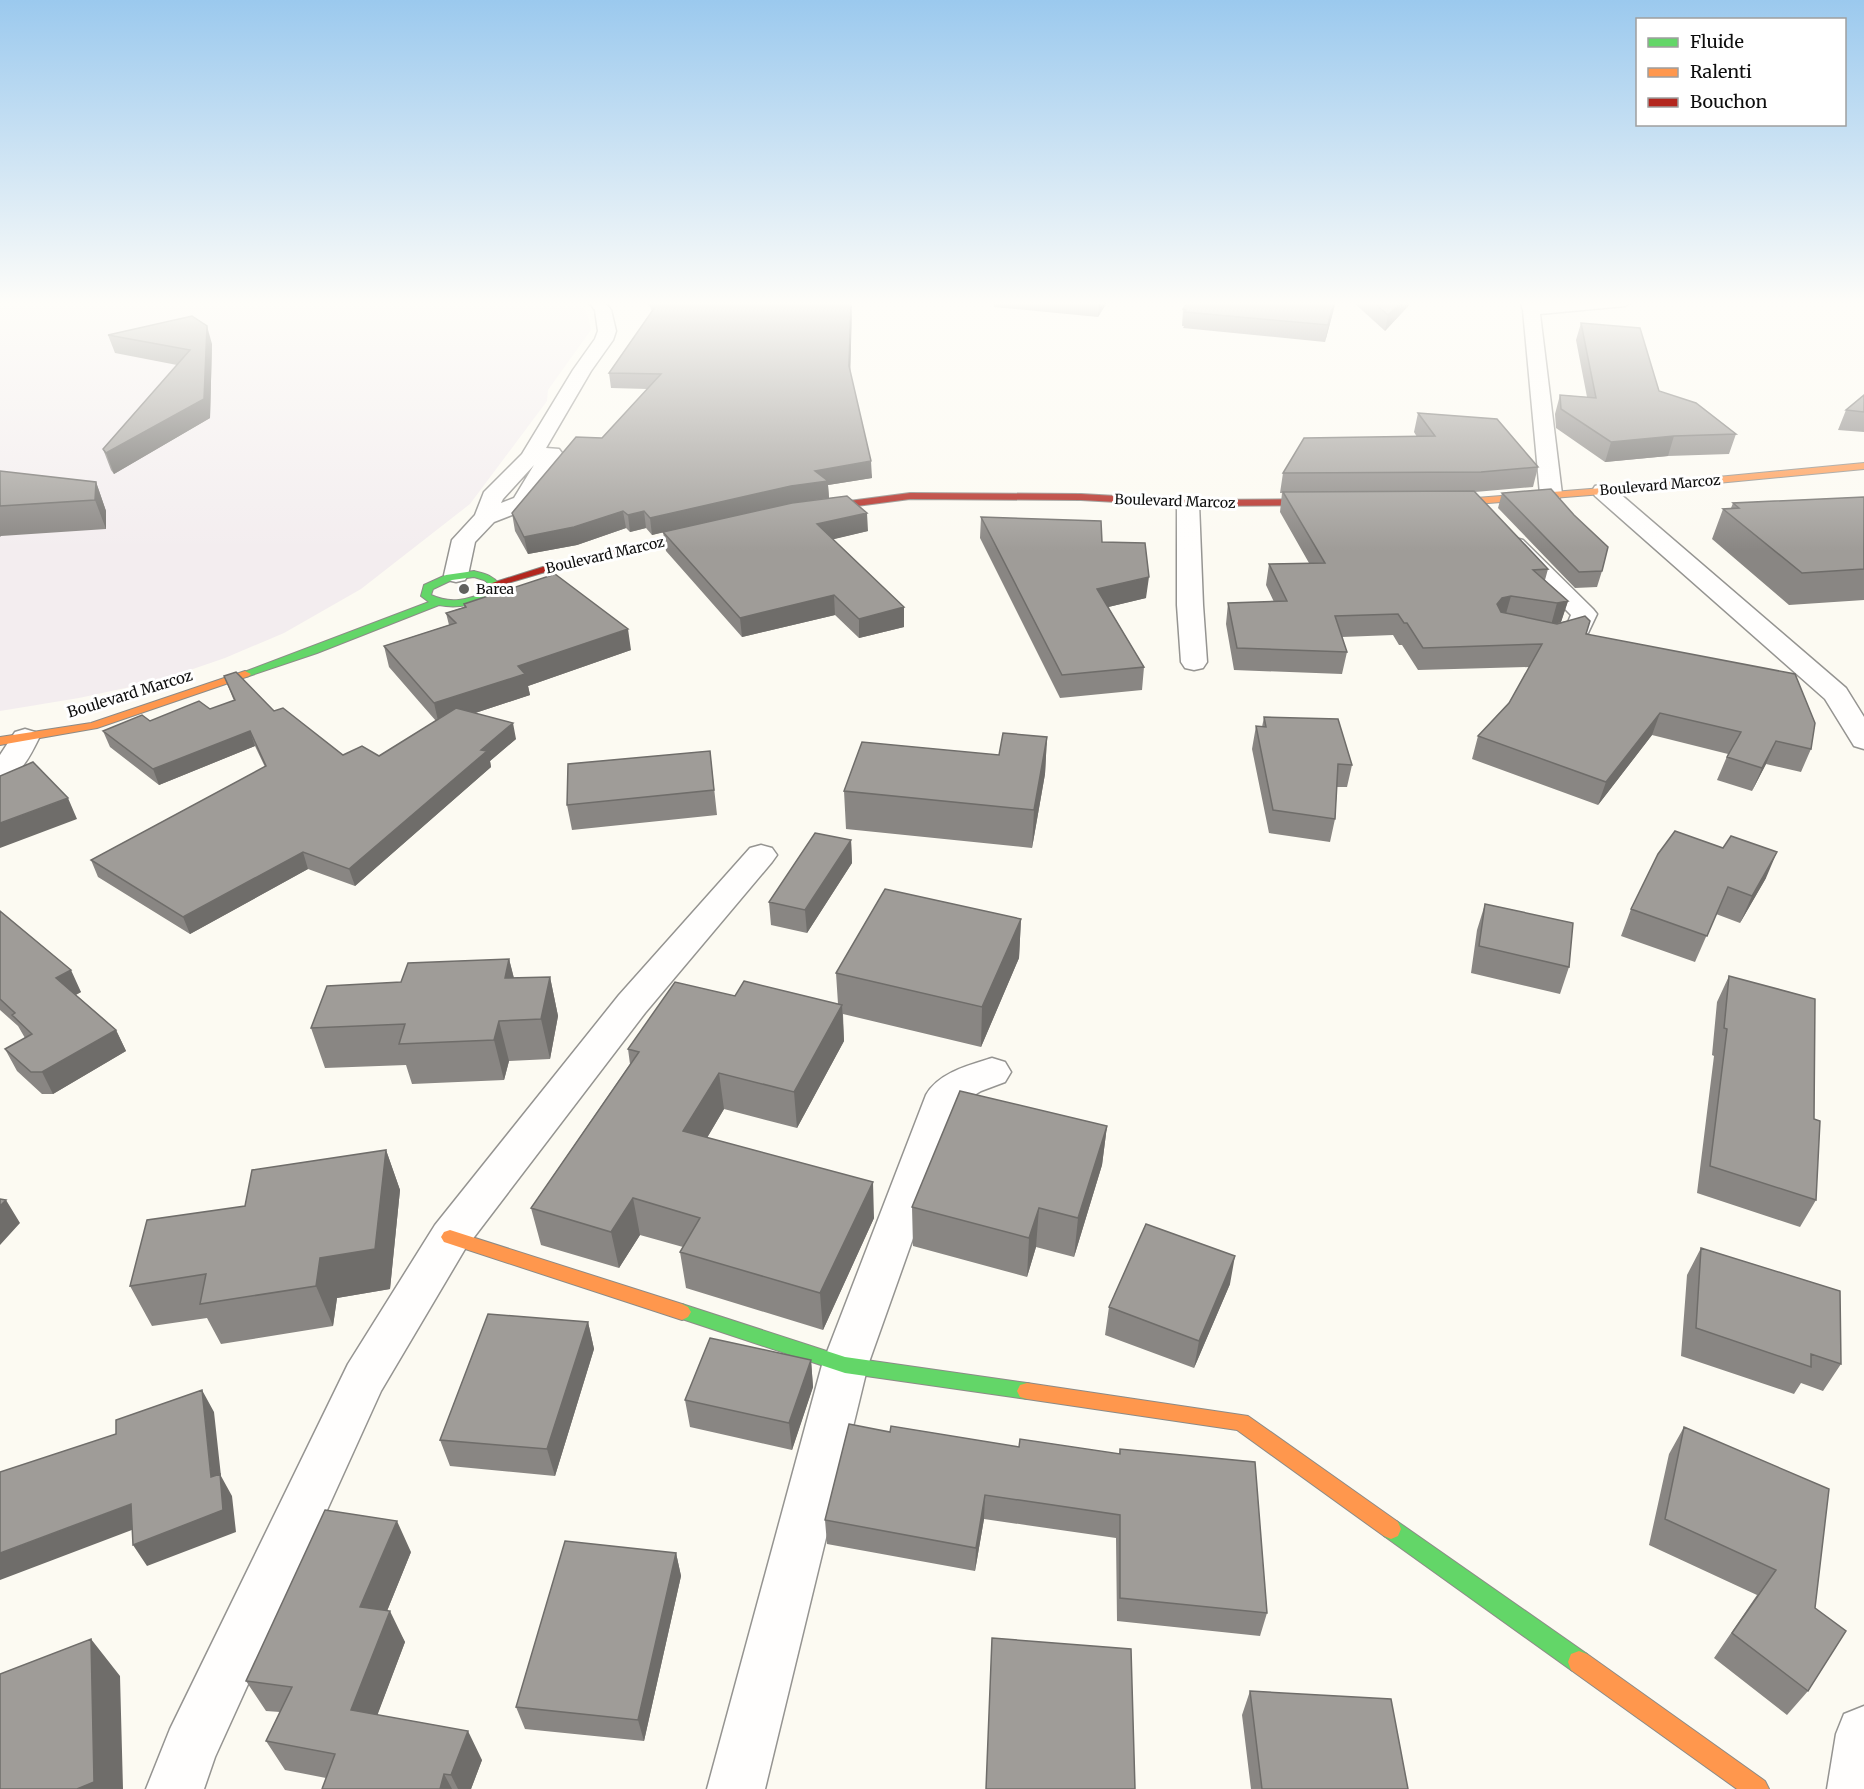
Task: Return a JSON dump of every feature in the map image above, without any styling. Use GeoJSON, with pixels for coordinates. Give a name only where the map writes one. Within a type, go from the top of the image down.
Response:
{"type":"FeatureCollection","features":[{"type":"Feature","properties":{"kind":"main road","name":"Boulevard Marcoz"},"geometry":{"type":"LineString","coordinates":[[1419,501],[1489,515],[1551,494],[1864,466]]}},
{"type":"Feature","properties":{"kind":"main road","name":"Boulevard Marcoz"},"geometry":{"type":"LineString","coordinates":[[793,512],[910,496],[1082,497],[1188,503],[1338,502]]}},
{"type":"Feature","properties":{"kind":"main road","name":"Boulevard Marcoz"},"geometry":{"type":"LineString","coordinates":[[494,584],[549,568],[724,527]]}},
{"type":"Feature","properties":{"kind":"main road"},"geometry":{"type":"LineString","coordinates":[[474,574],[488,578],[494,584],[491,594],[475,602],[454,605],[435,603],[426,596],[428,587],[456,575],[474,574]]}},
{"type":"Feature","properties":{"kind":"main road","name":"Boulevard Marcoz"},"geometry":{"type":"LineString","coordinates":[[13,740],[93,726],[153,707],[313,651],[435,603]]}},
{"type":"Feature","properties":{"kind":"main road"},"geometry":{"type":"LineString","coordinates":[[450,1237],[846,1365],[1241,1422],[1757,1789]]}},
{"type":"Feature","properties":{"kind":"street"},"geometry":{"type":"LineString","coordinates":[[486,517],[492,497],[530,457],[574,384]]}},
{"type":"Feature","properties":{"kind":"street"},"geometry":{"type":"LineString","coordinates":[[456,575],[464,540],[486,517],[522,503],[591,384]]}},
{"type":"Feature","properties":{"kind":"street"},"geometry":{"type":"LineString","coordinates":[[1539,384],[1551,494]]}},
{"type":"Feature","properties":{"kind":"street"},"geometry":{"type":"LineString","coordinates":[[1603,491],[1836,694],[1864,740]]}},
{"type":"Feature","properties":{"kind":"street"},"geometry":{"type":"LineString","coordinates":[[1188,503],[1194,662]]}},
{"type":"Feature","properties":{"kind":"street"},"geometry":{"type":"LineString","coordinates":[[1489,515],[1538,570],[1584,614],[1580,628],[1551,635],[1528,631]]}},
{"type":"Feature","properties":{"kind":"street"},"geometry":{"type":"LineString","coordinates":[[0,772],[13,759],[13,740]]}},
{"type":"Feature","properties":{"kind":"street"},"geometry":{"type":"LineString","coordinates":[[175,1789],[190,1749],[364,1378],[450,1237],[632,1004],[761,855]]}},
{"type":"Feature","properties":{"kind":"street"},"geometry":{"type":"LineString","coordinates":[[736,1789],[846,1365],[945,1095],[968,1081],[992,1072]]}},
{"type":"Feature","properties":{"kind":"street"},"geometry":{"type":"LineString","coordinates":[[1856,1789],[1864,1734]]}},
{"type":"Feature","properties":{"kind":"shaded area"},"geometry":{"type":"Polygon","coordinates":[[[0,384],[552,384],[548,390],[547,401],[470,504],[361,589],[284,633],[225,658],[158,681],[79,698],[0,711],[0,384]]]}},
{"type":"Feature","properties":{"kind":"building"},"geometry":{"type":"Polygon","coordinates":[[[160,384],[205,384],[204,399],[106,453],[103,449],[160,384]]]}},
{"type":"Feature","properties":{"kind":"building"},"geometry":{"type":"Polygon","coordinates":[[[651,384],[853,384],[871,461],[815,471],[828,481],[791,486],[650,518],[644,511],[628,515],[623,511],[574,527],[524,537],[512,513],[576,437],[602,438],[651,384]]]}},
{"type":"Feature","properties":{"kind":"building"},"geometry":{"type":"Polygon","coordinates":[[[1593,384],[1657,384],[1659,391],[1696,403],[1736,434],[1674,436],[1611,442],[1561,409],[1560,395],[1596,398],[1593,384]]]}},
{"type":"Feature","properties":{"kind":"building"},"geometry":{"type":"Polygon","coordinates":[[[1864,395],[1864,412],[1846,410],[1864,395]]]}},
{"type":"Feature","properties":{"kind":"building"},"geometry":{"type":"Polygon","coordinates":[[[1418,413],[1497,419],[1538,467],[1481,472],[1283,473],[1304,438],[1435,436],[1418,413]]]}},
{"type":"Feature","properties":{"kind":"building"},"geometry":{"type":"Polygon","coordinates":[[[0,471],[96,482],[95,500],[0,506],[0,471]]]}},
{"type":"Feature","properties":{"kind":"building"},"geometry":{"type":"Polygon","coordinates":[[[1551,489],[1574,515],[1608,547],[1602,571],[1579,572],[1502,493],[1551,489]]]}},
{"type":"Feature","properties":{"kind":"building"},"geometry":{"type":"Polygon","coordinates":[[[1474,491],[1548,569],[1533,570],[1568,601],[1557,603],[1511,596],[1502,598],[1497,604],[1501,612],[1557,624],[1585,616],[1590,621],[1586,634],[1795,674],[1815,723],[1811,749],[1776,741],[1762,768],[1727,757],[1741,732],[1660,713],[1606,782],[1478,736],[1509,703],[1542,644],[1423,648],[1407,623],[1404,623],[1398,614],[1335,616],[1347,652],[1237,648],[1228,603],[1287,601],[1269,564],[1325,563],[1283,492],[1474,491]]]}},
{"type":"Feature","properties":{"kind":"building"},"geometry":{"type":"Polygon","coordinates":[[[847,496],[867,513],[817,524],[904,607],[859,619],[834,595],[740,618],[663,532],[792,503],[847,496]]]}},
{"type":"Feature","properties":{"kind":"building"},"geometry":{"type":"Polygon","coordinates":[[[1864,497],[1864,569],[1802,573],[1723,509],[1739,508],[1733,503],[1864,497]]]}},
{"type":"Feature","properties":{"kind":"building"},"geometry":{"type":"Polygon","coordinates":[[[981,517],[1101,521],[1102,542],[1145,543],[1149,577],[1097,589],[1144,667],[1062,675],[981,517]]]}},
{"type":"Feature","properties":{"kind":"building"},"geometry":{"type":"Polygon","coordinates":[[[555,574],[628,629],[518,666],[525,674],[434,703],[384,646],[456,623],[446,613],[466,607],[464,604],[555,574]]]}},
{"type":"Feature","properties":{"kind":"building"},"geometry":{"type":"Polygon","coordinates":[[[236,672],[274,711],[283,708],[343,755],[362,746],[379,756],[456,708],[513,723],[481,750],[487,751],[349,869],[303,852],[183,917],[91,860],[266,766],[250,731],[153,769],[103,731],[142,715],[150,721],[199,701],[210,709],[235,700],[224,676],[236,672]]]}},
{"type":"Feature","properties":{"kind":"building"},"geometry":{"type":"Polygon","coordinates":[[[1264,717],[1338,719],[1352,765],[1338,764],[1335,819],[1273,810],[1256,726],[1266,727],[1264,717]]]}},
{"type":"Feature","properties":{"kind":"building"},"geometry":{"type":"Polygon","coordinates":[[[1003,733],[1047,737],[1034,810],[844,791],[862,742],[999,755],[1003,733]]]}},
{"type":"Feature","properties":{"kind":"building"},"geometry":{"type":"Polygon","coordinates":[[[710,751],[714,790],[567,805],[568,764],[710,751]]]}},
{"type":"Feature","properties":{"kind":"building"},"geometry":{"type":"Polygon","coordinates":[[[33,762],[68,798],[0,823],[0,776],[33,762]]]}},
{"type":"Feature","properties":{"kind":"building"},"geometry":{"type":"Polygon","coordinates":[[[1675,831],[1723,848],[1731,836],[1777,852],[1752,896],[1728,887],[1707,936],[1631,909],[1658,854],[1675,831]]]}},
{"type":"Feature","properties":{"kind":"building"},"geometry":{"type":"Polygon","coordinates":[[[815,833],[851,840],[805,910],[769,902],[815,833]]]}},
{"type":"Feature","properties":{"kind":"building"},"geometry":{"type":"Polygon","coordinates":[[[885,889],[1021,919],[982,1007],[836,973],[885,889]]]}},
{"type":"Feature","properties":{"kind":"building"},"geometry":{"type":"Polygon","coordinates":[[[1485,904],[1573,923],[1569,967],[1479,946],[1485,904]]]}},
{"type":"Feature","properties":{"kind":"building"},"geometry":{"type":"Polygon","coordinates":[[[0,911],[71,970],[56,978],[116,1030],[42,1072],[31,1072],[5,1049],[32,1034],[12,1015],[15,1013],[0,999],[0,911]]]}},
{"type":"Feature","properties":{"kind":"building"},"geometry":{"type":"Polygon","coordinates":[[[509,959],[505,978],[550,977],[541,1019],[499,1021],[494,1040],[399,1044],[405,1024],[311,1028],[327,986],[401,982],[408,963],[509,959]]]}},
{"type":"Feature","properties":{"kind":"building"},"geometry":{"type":"Polygon","coordinates":[[[1729,976],[1815,999],[1814,1119],[1820,1121],[1816,1200],[1710,1166],[1727,1029],[1724,1028],[1729,976]]]}},
{"type":"Feature","properties":{"kind":"building"},"geometry":{"type":"Polygon","coordinates":[[[744,981],[842,1005],[794,1092],[719,1073],[683,1131],[873,1182],[820,1293],[680,1252],[700,1218],[633,1198],[611,1232],[531,1208],[639,1052],[628,1049],[675,982],[735,996],[744,981]]]}},
{"type":"Feature","properties":{"kind":"building"},"geometry":{"type":"Polygon","coordinates":[[[960,1091],[1107,1126],[1078,1218],[1039,1208],[1029,1238],[912,1207],[960,1091]]]}},
{"type":"Feature","properties":{"kind":"building"},"geometry":{"type":"Polygon","coordinates":[[[386,1150],[375,1249],[320,1258],[316,1286],[200,1304],[206,1274],[130,1286],[147,1220],[245,1206],[252,1170],[386,1150]]]}},
{"type":"Feature","properties":{"kind":"building"},"geometry":{"type":"Polygon","coordinates":[[[1146,1224],[1235,1256],[1199,1341],[1109,1307],[1146,1224]]]}},
{"type":"Feature","properties":{"kind":"building"},"geometry":{"type":"Polygon","coordinates":[[[1701,1248],[1840,1291],[1841,1364],[1811,1354],[1811,1367],[1696,1328],[1701,1248]]]}},
{"type":"Feature","properties":{"kind":"building"},"geometry":{"type":"Polygon","coordinates":[[[488,1314],[588,1322],[547,1449],[440,1440],[488,1314]]]}},
{"type":"Feature","properties":{"kind":"building"},"geometry":{"type":"Polygon","coordinates":[[[710,1338],[811,1360],[789,1423],[685,1400],[710,1338]]]}},
{"type":"Feature","properties":{"kind":"building"},"geometry":{"type":"Polygon","coordinates":[[[202,1390],[211,1477],[220,1474],[223,1510],[133,1545],[131,1504],[0,1553],[0,1472],[116,1434],[116,1420],[202,1390]]]}},
{"type":"Feature","properties":{"kind":"building"},"geometry":{"type":"Polygon","coordinates":[[[849,1424],[890,1432],[891,1426],[1019,1447],[1020,1439],[1120,1454],[1120,1449],[1255,1462],[1267,1613],[1120,1598],[1120,1515],[985,1495],[976,1548],[825,1520],[849,1424]]]}},
{"type":"Feature","properties":{"kind":"building"},"geometry":{"type":"Polygon","coordinates":[[[1684,1427],[1829,1489],[1815,1608],[1846,1631],[1808,1691],[1732,1633],[1776,1570],[1665,1519],[1684,1427]]]}},
{"type":"Feature","properties":{"kind":"building"},"geometry":{"type":"Polygon","coordinates":[[[325,1510],[397,1521],[360,1607],[390,1611],[351,1710],[468,1731],[451,1775],[444,1774],[440,1789],[322,1789],[335,1754],[266,1741],[292,1687],[246,1681],[325,1510]]]}},
{"type":"Feature","properties":{"kind":"building"},"geometry":{"type":"Polygon","coordinates":[[[565,1541],[676,1553],[638,1720],[516,1707],[565,1541]]]}},
{"type":"Feature","properties":{"kind":"building"},"geometry":{"type":"Polygon","coordinates":[[[992,1638],[1131,1649],[1135,1789],[986,1789],[992,1638]]]}},
{"type":"Feature","properties":{"kind":"building"},"geometry":{"type":"Polygon","coordinates":[[[91,1639],[94,1782],[77,1789],[0,1789],[0,1674],[91,1639]]]}},
{"type":"Feature","properties":{"kind":"building"},"geometry":{"type":"Polygon","coordinates":[[[1250,1691],[1391,1699],[1408,1789],[1262,1789],[1250,1691]]]}},
{"type":"Feature","properties":{"kind":"traffic: fast"},"geometry":{"type":"LineString","coordinates":[[474,574],[488,578],[494,584],[491,594],[458,604],[442,603],[426,596],[428,587],[450,577],[474,574]]}},
{"type":"Feature","properties":{"kind":"traffic: fast"},"geometry":{"type":"LineString","coordinates":[[245,674],[313,651],[435,603]]}},
{"type":"Feature","properties":{"kind":"traffic: fast"},"geometry":{"type":"LineString","coordinates":[[682,1312],[845,1365],[1027,1391]]}},
{"type":"Feature","properties":{"kind":"traffic: fast"},"geometry":{"type":"LineString","coordinates":[[1391,1529],[1579,1662]]}},
{"type":"Feature","properties":{"kind":"traffic: slow"},"geometry":{"type":"LineString","coordinates":[[1437,501],[1476,501],[1603,491],[1864,466]]}},
{"type":"Feature","properties":{"kind":"traffic: slow"},"geometry":{"type":"LineString","coordinates":[[0,741],[93,726],[245,674]]}},
{"type":"Feature","properties":{"kind":"traffic: slow"},"geometry":{"type":"LineString","coordinates":[[450,1237],[682,1312]]}},
{"type":"Feature","properties":{"kind":"traffic: slow"},"geometry":{"type":"LineString","coordinates":[[1027,1391],[1241,1422],[1391,1529]]}},
{"type":"Feature","properties":{"kind":"traffic: slow"},"geometry":{"type":"LineString","coordinates":[[1579,1662],[1757,1789]]}},
{"type":"Feature","properties":{"kind":"traffic: jam"},"geometry":{"type":"LineString","coordinates":[[811,509],[910,496],[1081,497],[1188,503],[1326,502]]}},
{"type":"Feature","properties":{"kind":"traffic: jam"},"geometry":{"type":"LineString","coordinates":[[494,584],[549,568],[708,531]]}},
{"type":"Feature","properties":{"kind":"place","name":"Barea"},"geometry":{"type":"Point","coordinates":[464,589]}}]}
